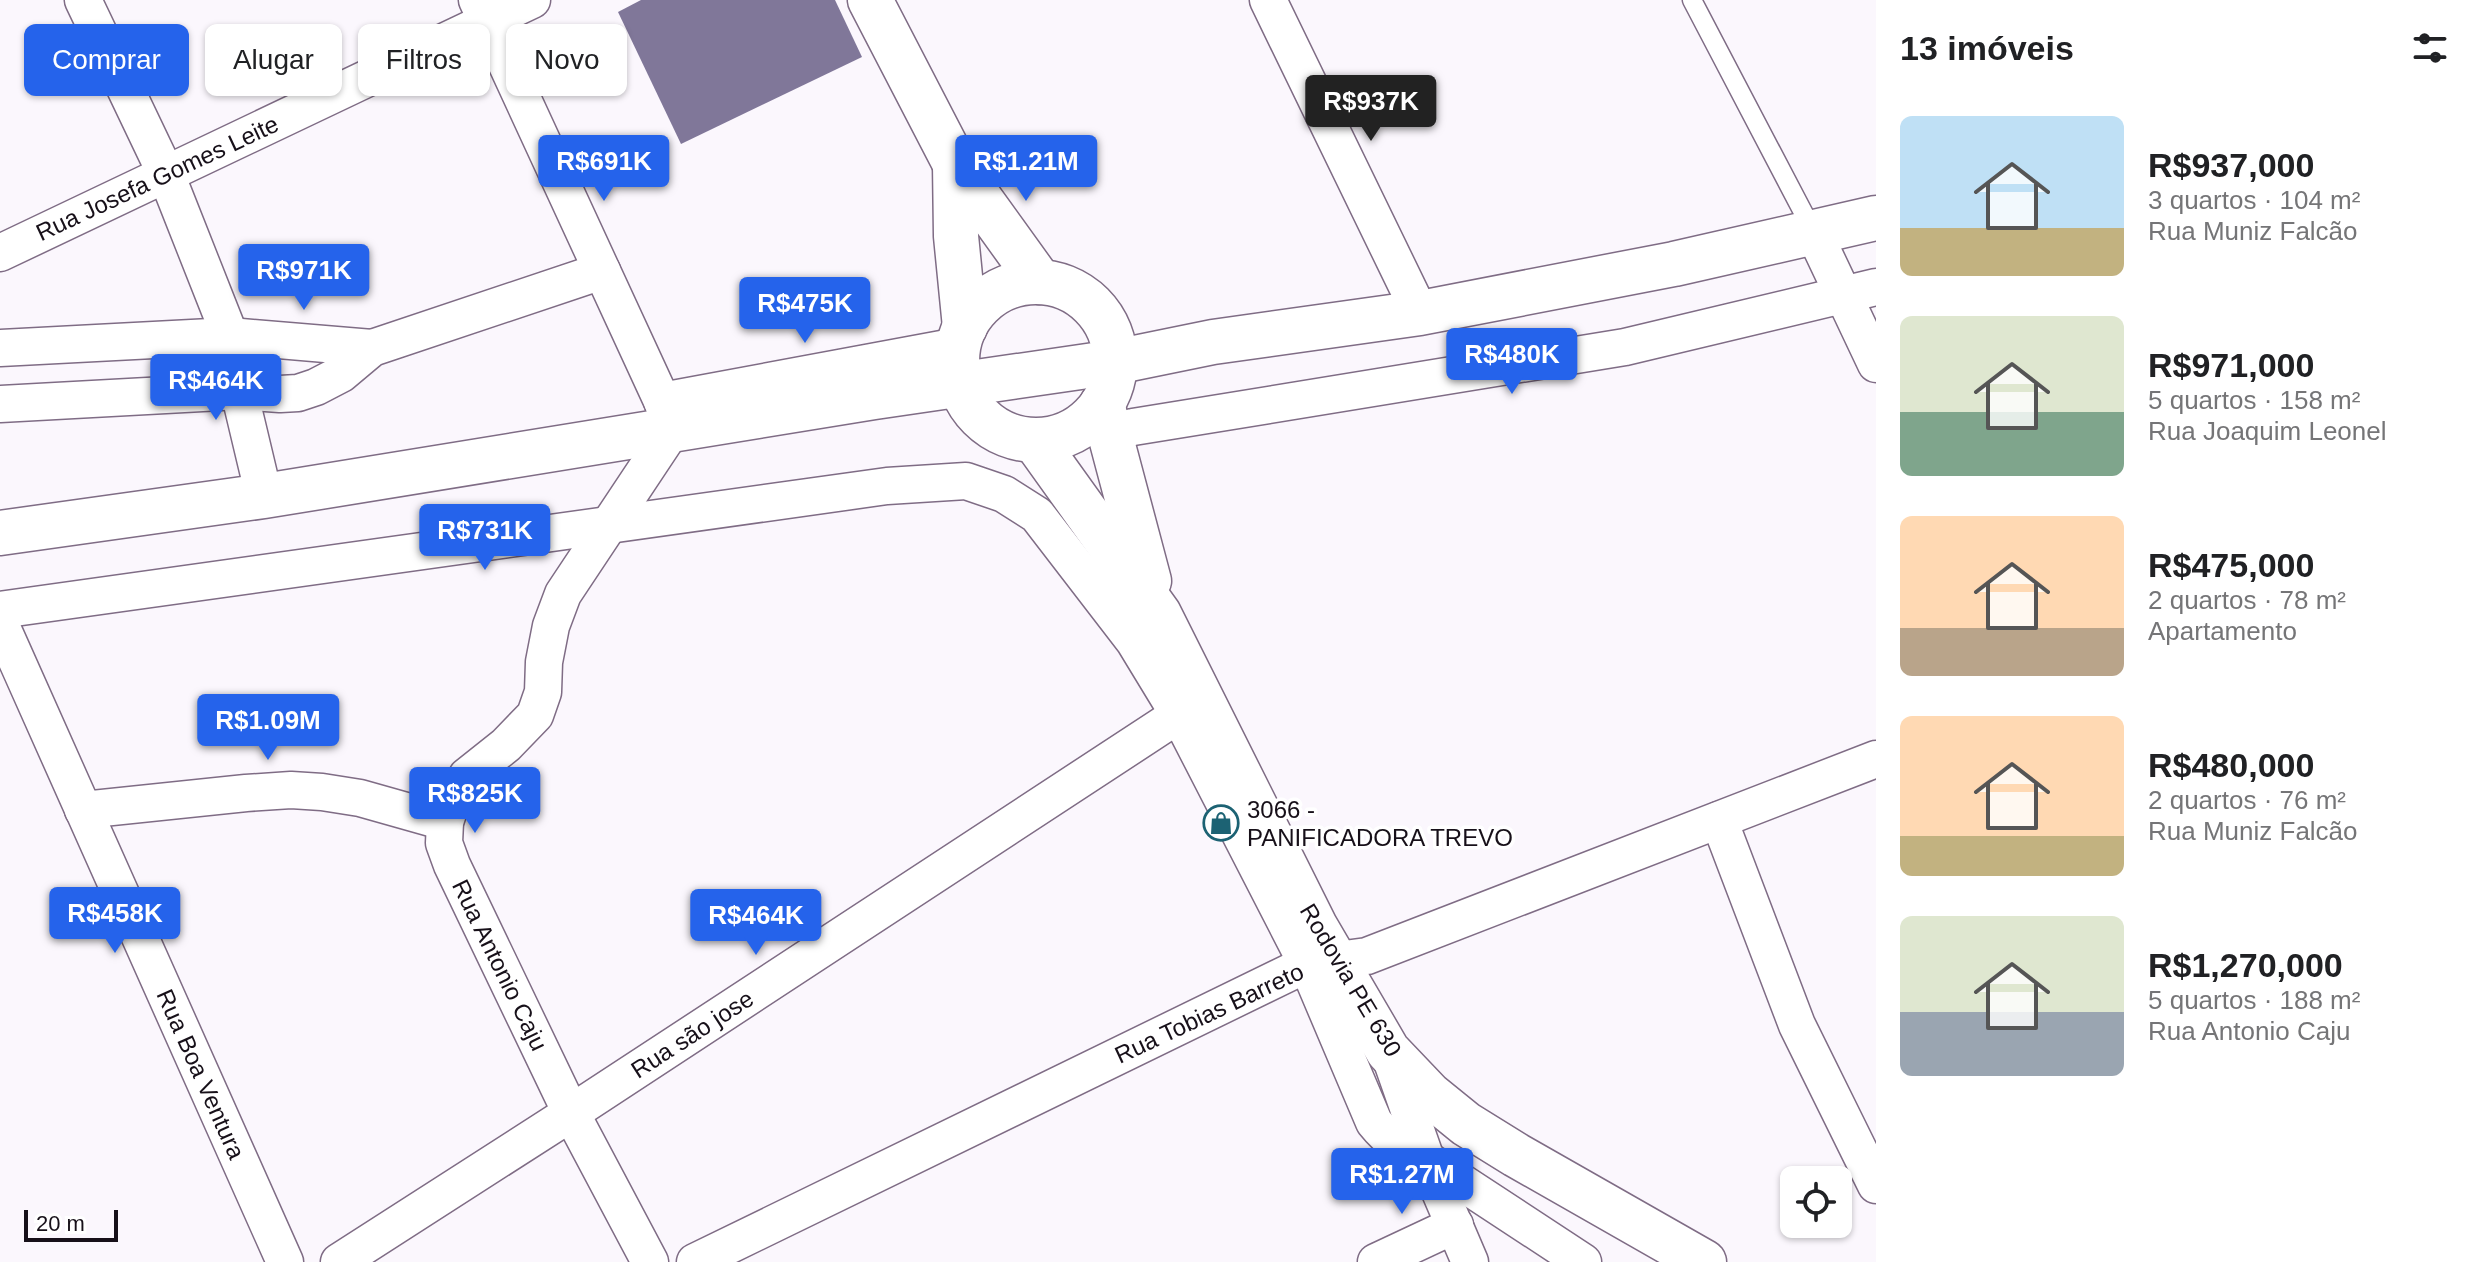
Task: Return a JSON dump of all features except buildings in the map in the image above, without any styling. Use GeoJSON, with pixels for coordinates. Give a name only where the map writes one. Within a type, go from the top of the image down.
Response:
{"type":"FeatureCollection","features":[{"type":"Feature","properties":{"kind":"main road"},"geometry":{"type":"LineString","coordinates":[[870,0],[955,164],[1040,282]]}},
{"type":"Feature","properties":{"kind":"main road"},"geometry":{"type":"LineString","coordinates":[[955,164],[961,352],[970,405],[986,422],[1009,436],[1035,441],[1061,436],[1085,423],[1106,418]]}},
{"type":"Feature","properties":{"kind":"main road"},"geometry":{"type":"LineString","coordinates":[[0,533],[264,496],[667,416],[961,352],[1115,362],[1213,342],[1420,313],[1674,264],[1876,218]]}},
{"type":"Feature","properties":{"kind":"main road"},"geometry":{"type":"LineString","coordinates":[[961,352],[978,307],[996,293],[1017,284],[1040,282],[1060,286],[1078,294],[1093,307],[1105,323],[1112,342],[1115,362],[1106,418],[1159,614]]}},
{"type":"Feature","properties":{"kind":"main road"},"geometry":{"type":"LineString","coordinates":[[1035,441],[1159,614]]}},
{"type":"Feature","properties":{"kind":"main road","name":"Rodovia PE 630"},"geometry":{"type":"LineString","coordinates":[[1159,614],[1191,707],[1315,926],[1322,963],[1388,1051],[1429,1094],[1466,1124],[1704,1262]]}},
{"type":"Feature","properties":{"kind":"street"},"geometry":{"type":"LineString","coordinates":[[83,0],[166,174],[230,336],[239,391],[264,496]]}},
{"type":"Feature","properties":{"kind":"street","name":"Rua Josefa Gomes Leite"},"geometry":{"type":"LineString","coordinates":[[0,253],[166,174],[482,10],[532,0]]}},
{"type":"Feature","properties":{"kind":"street"},"geometry":{"type":"LineString","coordinates":[[1268,0],[1420,313]]}},
{"type":"Feature","properties":{"kind":"street"},"geometry":{"type":"LineString","coordinates":[[83,810],[291,790],[360,798],[445,822],[452,801],[467,776],[506,745],[535,715],[543,692],[551,626],[563,594],[611,524],[667,416],[482,10]]}},
{"type":"Feature","properties":{"kind":"street"},"geometry":{"type":"LineString","coordinates":[[1814,233],[1860,290],[1876,364]]}},
{"type":"Feature","properties":{"kind":"street"},"geometry":{"type":"LineString","coordinates":[[0,404],[239,391],[298,393],[341,374],[372,348],[602,271]]}},
{"type":"Feature","properties":{"kind":"street"},"geometry":{"type":"LineString","coordinates":[[1106,418],[1133,427],[1625,347],[1860,290]]}},
{"type":"Feature","properties":{"kind":"street"},"geometry":{"type":"LineString","coordinates":[[0,348],[230,336],[372,348]]}},
{"type":"Feature","properties":{"kind":"street"},"geometry":{"type":"LineString","coordinates":[[0,610],[887,486],[966,481],[1004,494],[1037,515],[1134,641],[1191,707]]}},
{"type":"Feature","properties":{"kind":"street","name":"Rua Boa Ventura"},"geometry":{"type":"LineString","coordinates":[[0,623],[285,1262]]}},
{"type":"Feature","properties":{"kind":"street","name":"Rua são jose"},"geometry":{"type":"LineString","coordinates":[[339,1262],[1191,707]]}},
{"type":"Feature","properties":{"kind":"street","name":"Rua Tobias Barreto"},"geometry":{"type":"LineString","coordinates":[[695,1262],[1322,963],[1367,956],[1876,759]]}},
{"type":"Feature","properties":{"kind":"street"},"geometry":{"type":"LineString","coordinates":[[1719,820],[1797,1025],[1876,1185]]}},
{"type":"Feature","properties":{"kind":"street","name":"Rua Antonio Caju"},"geometry":{"type":"LineString","coordinates":[[445,822],[444,843],[452,865],[571,1113],[650,1262]]}},
{"type":"Feature","properties":{"kind":"street"},"geometry":{"type":"LineString","coordinates":[[1322,963],[1374,1122],[1387,1138],[1426,1159],[1583,1262]]}},
{"type":"Feature","properties":{"kind":"street"},"geometry":{"type":"LineString","coordinates":[[1388,1051],[1426,1159],[1470,1262]]}},
{"type":"Feature","properties":{"kind":"street"},"geometry":{"type":"LineString","coordinates":[[1376,1262],[1455,1225]]}},
{"type":"Feature","properties":{"kind":"lane"},"geometry":{"type":"LineString","coordinates":[[1692,0],[1814,233]]}},
{"type":"Feature","properties":{"kind":"place","name":"3066 - PANIFICADORA TREVO"},"geometry":{"type":"Point","coordinates":[1221,823]}}]}
